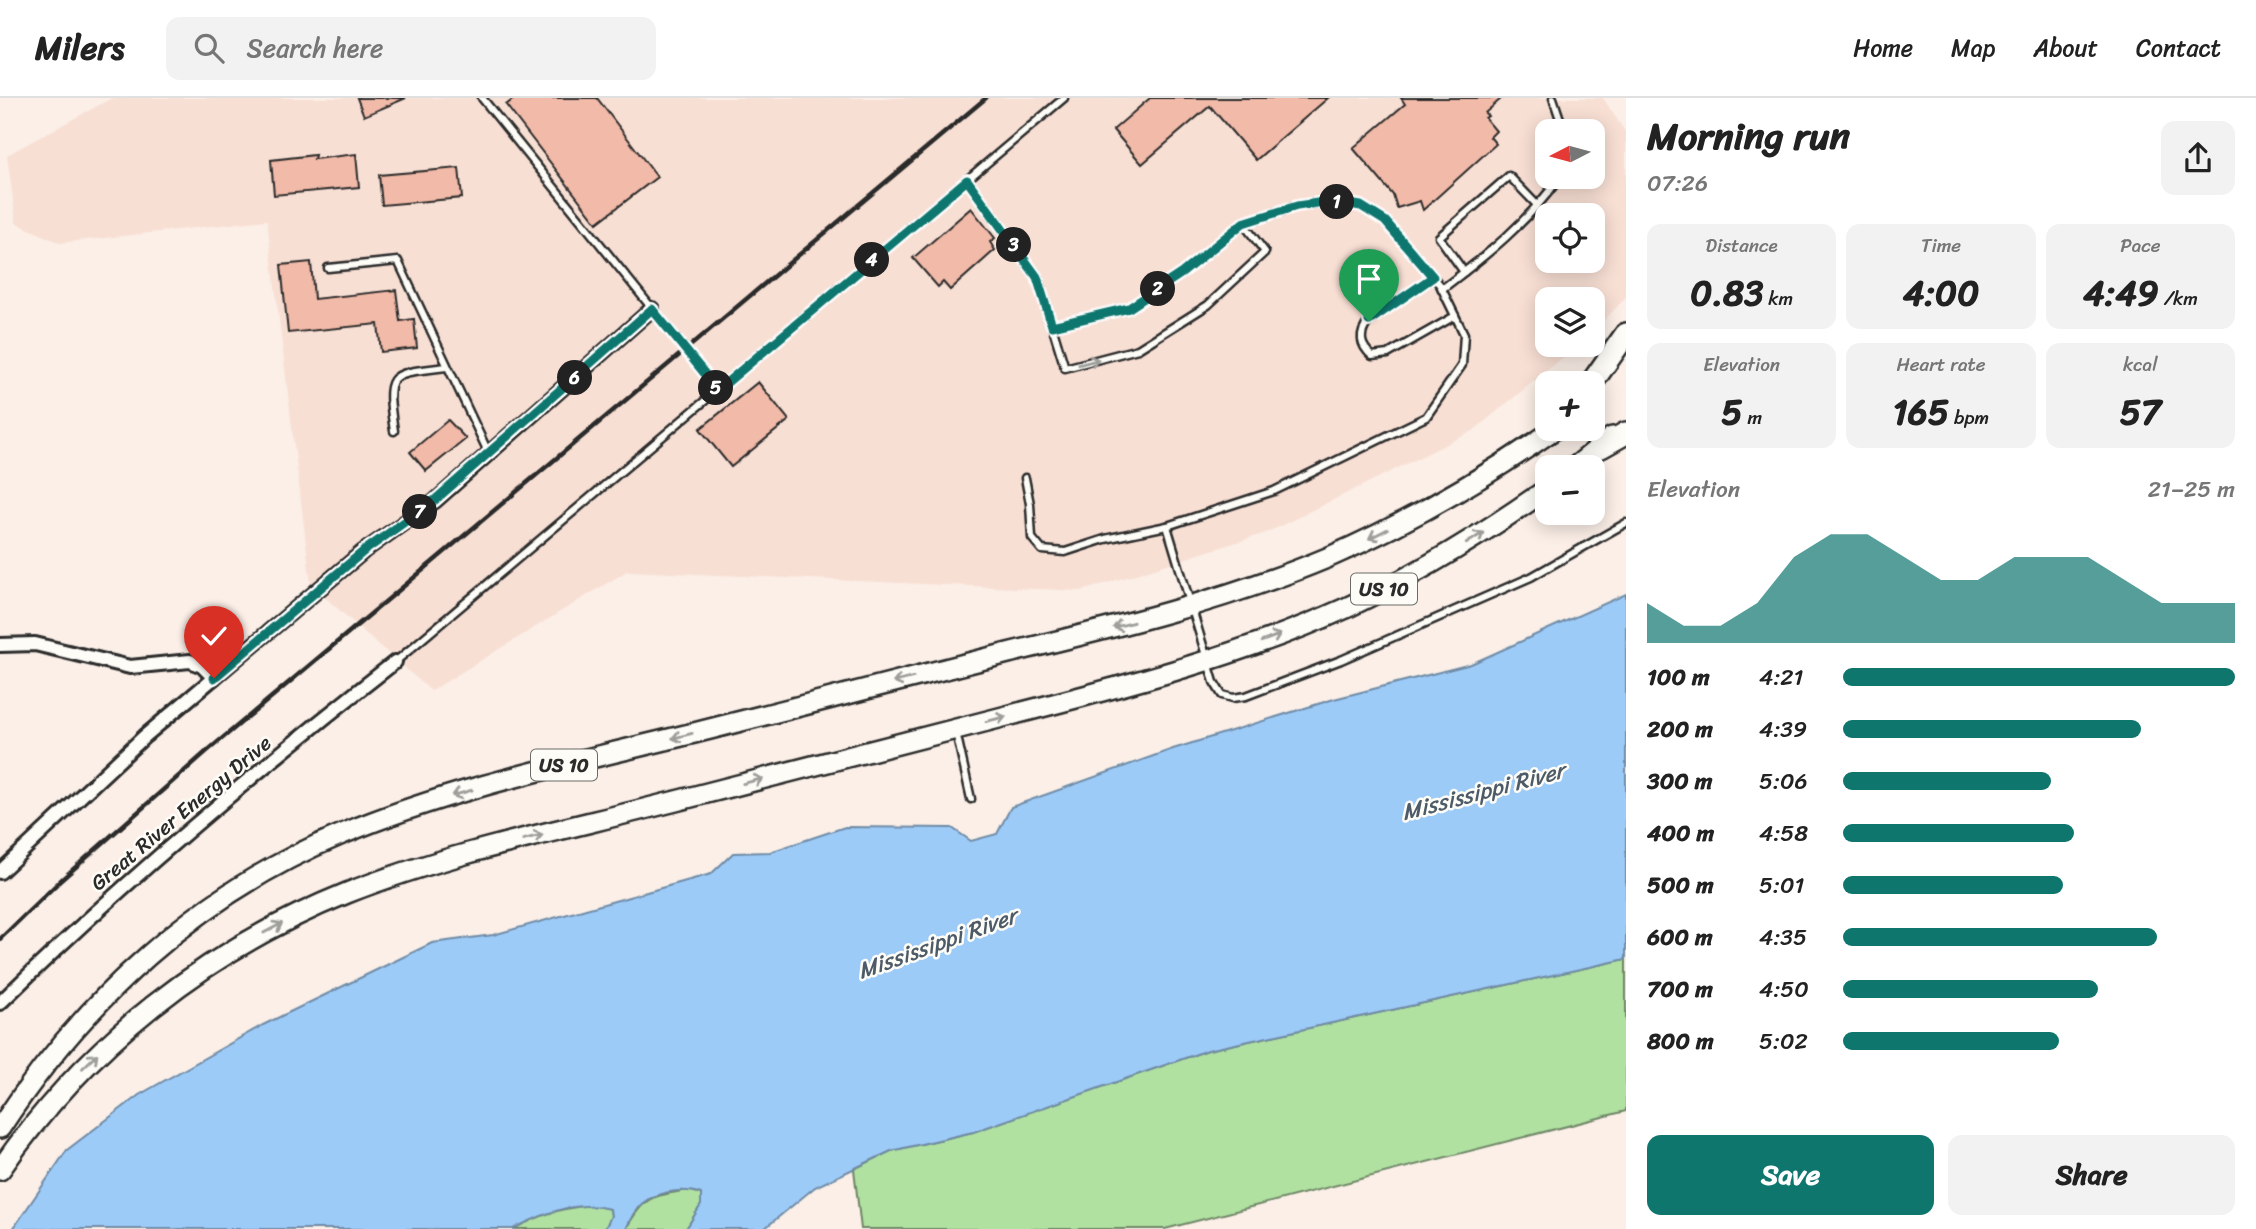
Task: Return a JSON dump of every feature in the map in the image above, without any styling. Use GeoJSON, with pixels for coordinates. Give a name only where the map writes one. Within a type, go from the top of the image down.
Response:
{"type":"FeatureCollection","features":[{"type":"Feature","properties":{"kind":"highway"},"geometry":{"type":"LineString","coordinates":[[1600,371],[1626,334]]}},
{"type":"Feature","properties":{"kind":"highway"},"geometry":{"type":"LineString","coordinates":[[1603,371],[1626,348]]}},
{"type":"Feature","properties":{"kind":"highway"},"geometry":{"type":"LineString","coordinates":[[1591,455],[1626,425]]}},
{"type":"Feature","properties":{"kind":"highway"},"geometry":{"type":"LineString","coordinates":[[1601,447],[1626,433]]}},
{"type":"Feature","properties":{"kind":"highway","name":"US 10"},"geometry":{"type":"LineString","coordinates":[[0,1128],[47,1062],[83,1019],[127,974],[167,939],[252,880],[335,836],[417,806],[523,776],[1189,607],[1271,580],[1359,543],[1463,489],[1537,441]]}},
{"type":"Feature","properties":{"kind":"highway","name":"US 10"},"geometry":{"type":"LineString","coordinates":[[0,1170],[61,1092],[85,1065],[126,1027],[163,997],[239,946],[320,905],[381,881],[469,853],[956,730],[1207,661],[1312,622],[1376,593],[1460,547],[1535,497]]}},
{"type":"Feature","properties":{"kind":"street"},"geometry":{"type":"LineString","coordinates":[[0,872],[145,736],[364,551],[435,500],[652,309]]}},
{"type":"Feature","properties":{"kind":"street"},"geometry":{"type":"LineString","coordinates":[[0,645],[35,644],[130,667],[190,662],[202,666],[214,678]]}},
{"type":"Feature","properties":{"kind":"street","name":"Great River Energy Drive"},"geometry":{"type":"LineString","coordinates":[[0,1003],[99,908],[307,731],[395,662]]}},
{"type":"Feature","properties":{"kind":"lane"},"geometry":{"type":"LineString","coordinates":[[482,98],[718,390]]}},
{"type":"Feature","properties":{"kind":"lane"},"geometry":{"type":"LineString","coordinates":[[395,662],[1064,98]]}},
{"type":"Feature","properties":{"kind":"lane"},"geometry":{"type":"LineString","coordinates":[[1553,98],[1560,119]]}},
{"type":"Feature","properties":{"kind":"lane"},"geometry":{"type":"LineString","coordinates":[[1464,272],[1439,237],[1509,176],[1535,203]]}},
{"type":"Feature","properties":{"kind":"lane"},"geometry":{"type":"LineString","coordinates":[[967,180],[1037,277],[1065,368],[1138,349],[1208,305],[1265,252],[1243,223]]}},
{"type":"Feature","properties":{"kind":"lane"},"geometry":{"type":"LineString","coordinates":[[1539,203],[1550,189]]}},
{"type":"Feature","properties":{"kind":"lane"},"geometry":{"type":"LineString","coordinates":[[1025,478],[1032,538],[1042,550],[1065,552],[1167,526],[1274,491],[1426,416],[1462,365],[1464,334],[1442,289],[1385,221],[1361,206],[1331,201],[1297,206],[1243,223],[1182,273],[1129,308],[1052,326]]}},
{"type":"Feature","properties":{"kind":"lane"},"geometry":{"type":"LineString","coordinates":[[1442,289],[1492,252],[1535,207]]}},
{"type":"Feature","properties":{"kind":"lane"},"geometry":{"type":"LineString","coordinates":[[328,268],[398,261],[447,367],[492,451]]}},
{"type":"Feature","properties":{"kind":"lane"},"geometry":{"type":"LineString","coordinates":[[1433,277],[1369,321],[1362,330],[1364,349],[1372,356],[1380,357],[1455,316]]}},
{"type":"Feature","properties":{"kind":"lane"},"geometry":{"type":"LineString","coordinates":[[394,431],[388,390],[394,379],[401,373],[447,367]]}},
{"type":"Feature","properties":{"kind":"lane"},"geometry":{"type":"LineString","coordinates":[[1167,526],[1189,607],[1214,682],[1222,695],[1233,698],[1246,696],[1341,660],[1531,577],[1626,523]]}},
{"type":"Feature","properties":{"kind":"lane"},"geometry":{"type":"LineString","coordinates":[[956,730],[971,799]]}},
{"type":"Feature","properties":{"kind":"shaded area"},"geometry":{"type":"Polygon","coordinates":[[[112,98],[1603,98],[1626,133],[1626,297],[1605,319],[1605,287],[1535,287],[1535,357],[1563,357],[1546,371],[1535,371],[1535,380],[1473,431],[1266,533],[1082,591],[627,571],[431,691],[311,585],[267,220],[60,243],[16,223],[7,155],[112,98]]]}},
{"type":"Feature","properties":{"kind":"green space"},"geometry":{"type":"Polygon","coordinates":[[[1626,959],[1626,1111],[1165,1229],[861,1229],[854,1169],[891,1151],[973,1132],[1208,1050],[1626,959]]]}},
{"type":"Feature","properties":{"kind":"green space"},"geometry":{"type":"Polygon","coordinates":[[[688,1190],[701,1194],[701,1205],[686,1229],[626,1229],[638,1210],[650,1199],[688,1190]]]}},
{"type":"Feature","properties":{"kind":"green space"},"geometry":{"type":"Polygon","coordinates":[[[593,1205],[610,1209],[611,1216],[605,1229],[513,1229],[552,1212],[593,1205]]]}},
{"type":"Feature","properties":{"kind":"water","name":"Mississippi River"},"geometry":{"type":"Polygon","coordinates":[[[1626,594],[1626,959],[1208,1050],[973,1132],[891,1151],[815,1187],[764,1229],[686,1229],[701,1205],[701,1194],[676,1191],[658,1195],[643,1203],[626,1229],[605,1229],[611,1216],[610,1209],[584,1206],[548,1213],[513,1229],[13,1229],[67,1150],[139,1095],[263,1025],[432,943],[493,935],[711,874],[733,853],[770,852],[845,827],[952,828],[971,841],[997,834],[1011,807],[1173,749],[1334,699],[1471,664],[1626,594]]]}},
{"type":"Feature","properties":{"kind":"building"},"geometry":{"type":"Polygon","coordinates":[[[357,98],[406,98],[364,116],[357,98]]]}},
{"type":"Feature","properties":{"kind":"building"},"geometry":{"type":"Polygon","coordinates":[[[515,98],[597,98],[657,177],[597,223],[506,105],[515,98]]]}},
{"type":"Feature","properties":{"kind":"building"},"geometry":{"type":"Polygon","coordinates":[[[1150,98],[1328,98],[1256,160],[1210,106],[1142,164],[1113,130],[1150,98]]]}},
{"type":"Feature","properties":{"kind":"building"},"geometry":{"type":"Polygon","coordinates":[[[1401,98],[1502,98],[1485,113],[1488,116],[1485,118],[1496,131],[1490,137],[1496,144],[1423,210],[1420,201],[1397,208],[1393,195],[1353,148],[1405,104],[1401,98]]]}},
{"type":"Feature","properties":{"kind":"building"},"geometry":{"type":"Polygon","coordinates":[[[356,154],[359,187],[274,195],[271,160],[356,154]]]}},
{"type":"Feature","properties":{"kind":"building"},"geometry":{"type":"Polygon","coordinates":[[[459,168],[462,198],[382,205],[379,175],[459,168]]]}},
{"type":"Feature","properties":{"kind":"building"},"geometry":{"type":"Polygon","coordinates":[[[971,208],[995,238],[990,242],[995,250],[950,290],[943,282],[938,287],[913,258],[971,208]]]}},
{"type":"Feature","properties":{"kind":"building"},"geometry":{"type":"Polygon","coordinates":[[[311,262],[314,299],[396,290],[400,321],[414,319],[417,348],[381,352],[378,324],[288,333],[281,265],[311,262]]]}},
{"type":"Feature","properties":{"kind":"building"},"geometry":{"type":"Polygon","coordinates":[[[758,382],[789,420],[731,467],[700,429],[758,382]]]}},
{"type":"Feature","properties":{"kind":"building"},"geometry":{"type":"Polygon","coordinates":[[[448,420],[466,439],[426,471],[410,452],[448,420]]]}},
{"type":"Feature","properties":{"kind":"railway"},"geometry":{"type":"LineString","coordinates":[[0,939],[61,880],[206,752],[986,98]]}},
{"type":"Feature","properties":{"kind":"route"},"geometry":{"type":"LineString","coordinates":[[214,678],[364,551],[435,500],[652,309],[718,390],[967,180],[1037,277],[1052,326],[1129,308],[1182,273],[1243,223],[1297,206],[1331,201],[1361,206],[1385,221],[1433,277],[1369,321]]}}]}
